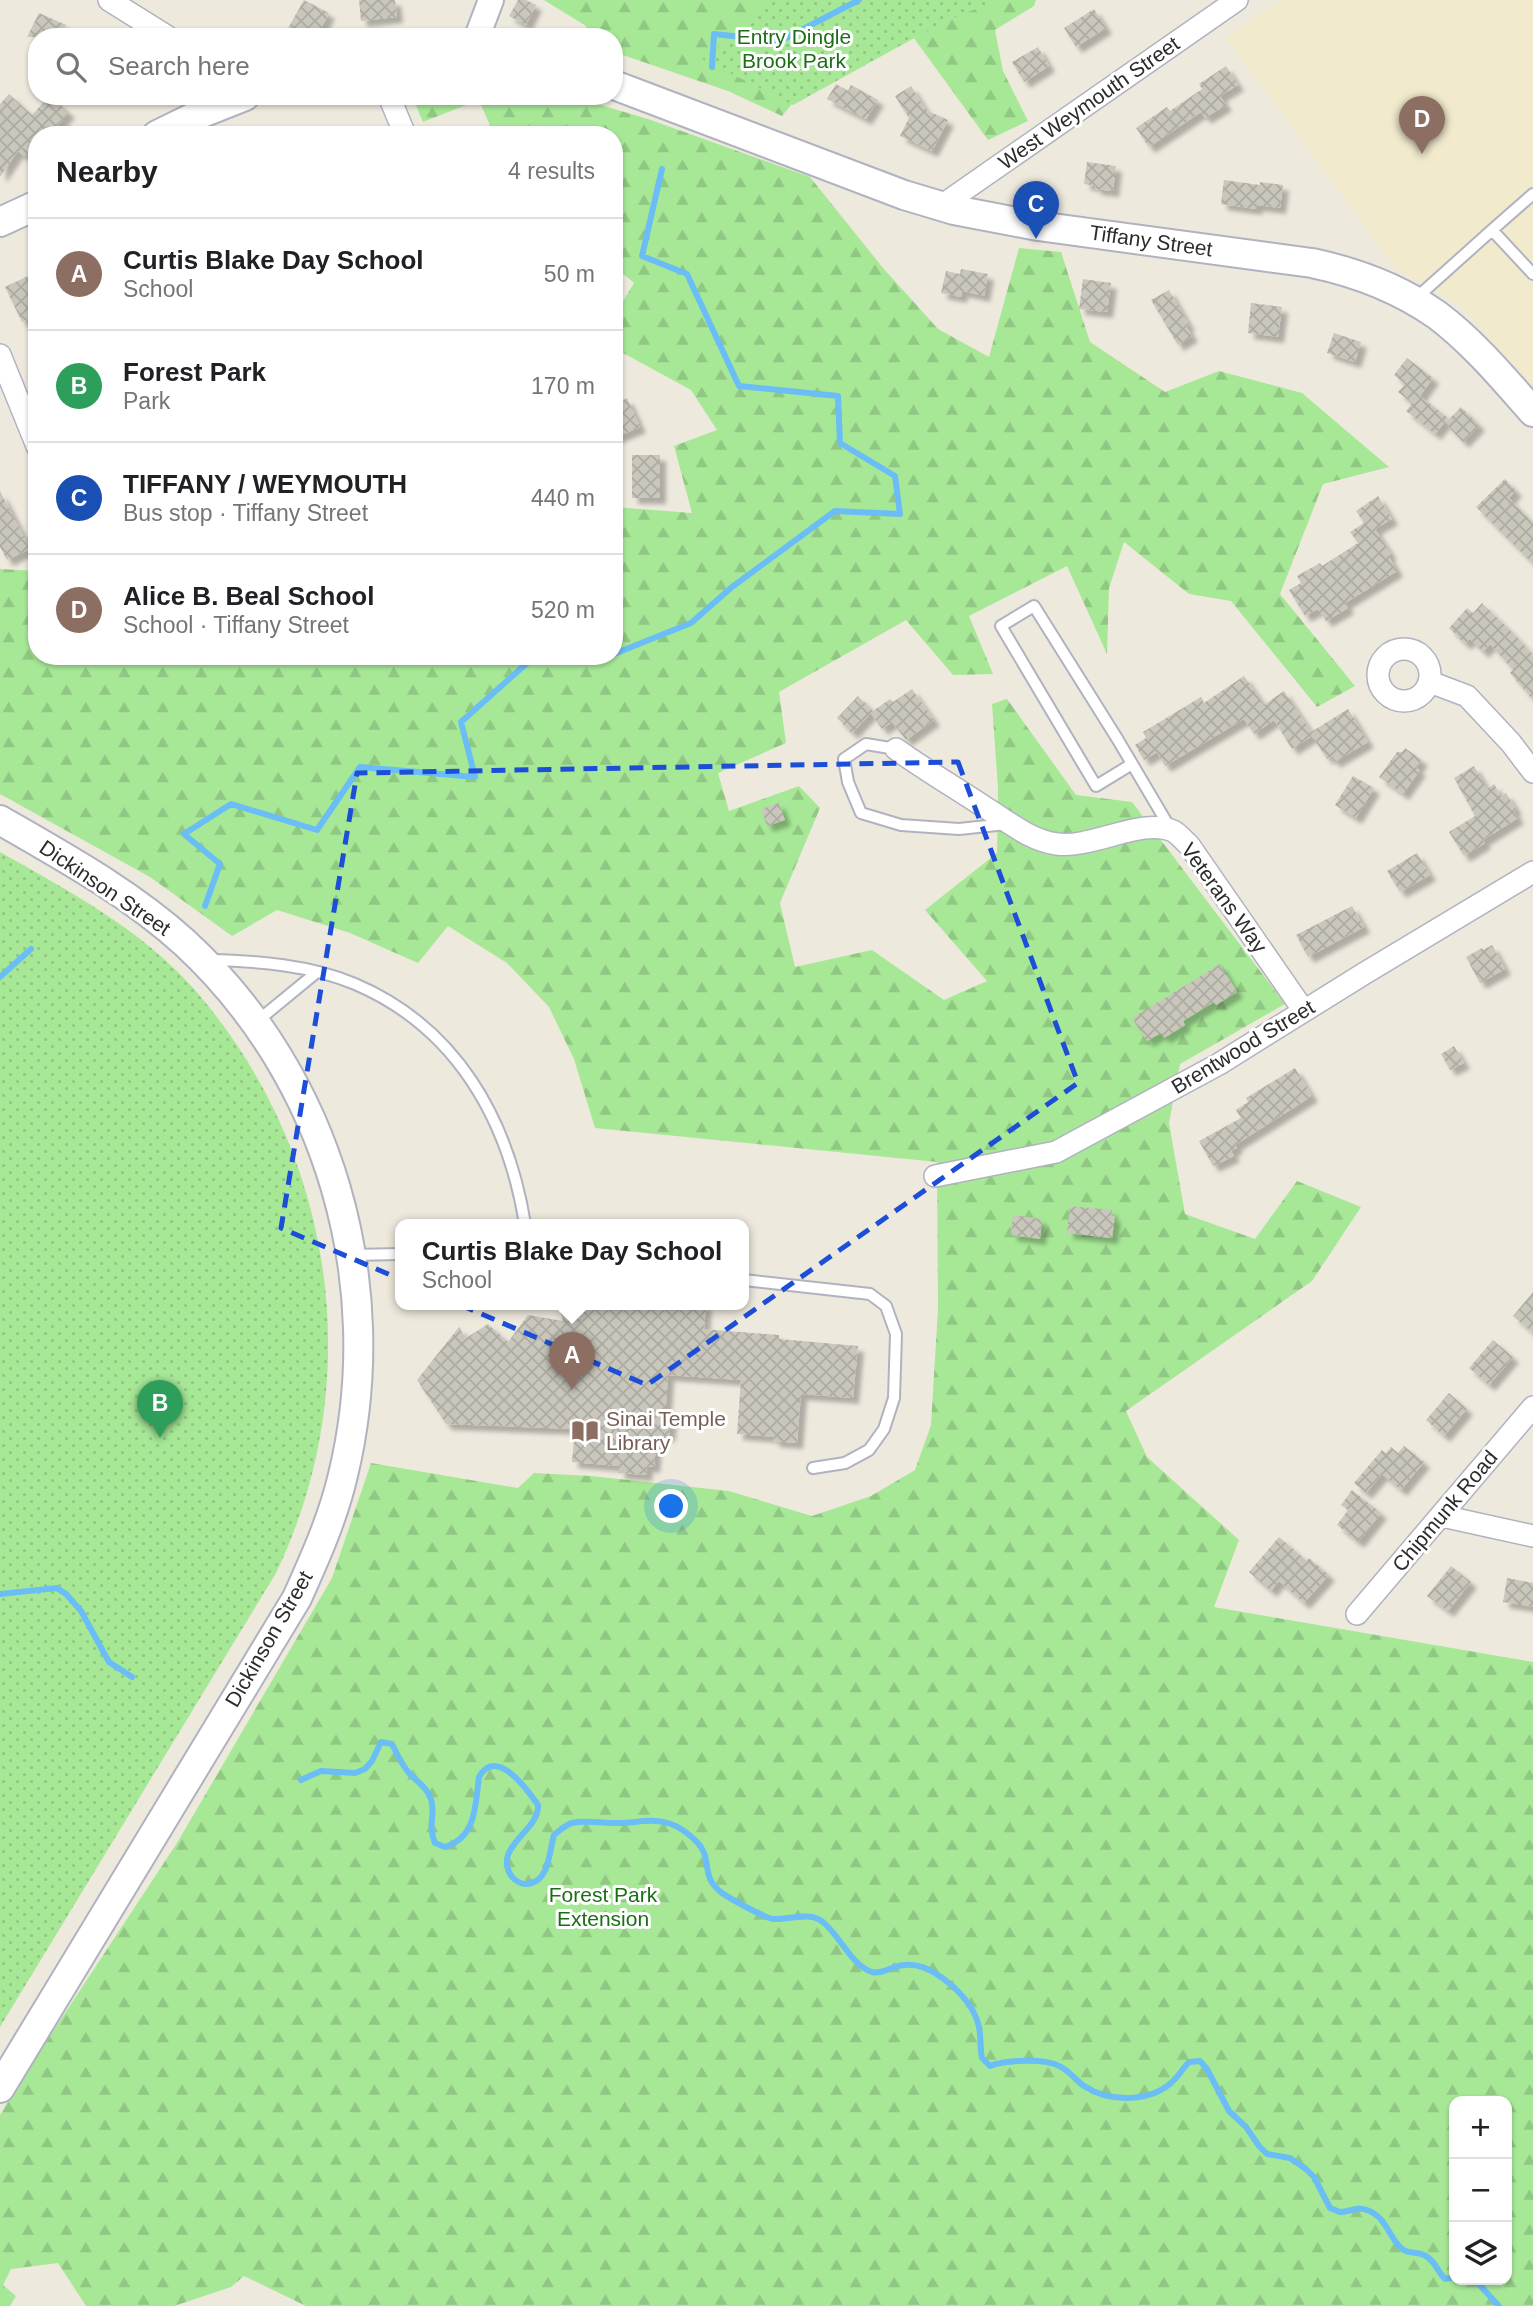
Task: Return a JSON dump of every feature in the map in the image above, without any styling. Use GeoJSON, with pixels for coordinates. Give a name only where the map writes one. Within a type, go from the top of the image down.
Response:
{"type":"FeatureCollection","features":[{"type":"Feature","properties":{"kind":"main road","name":"Tiffany Street"},"geometry":{"type":"LineString","coordinates":[[623,88],[891,190],[941,206],[1018,223],[1312,263],[1348,271],[1414,300],[1438,316],[1463,337],[1533,412]]}},
{"type":"Feature","properties":{"kind":"main road"},"geometry":{"type":"LineString","coordinates":[[175,126],[223,105]]}},
{"type":"Feature","properties":{"kind":"main road","name":"Dickinson Street"},"geometry":{"type":"LineString","coordinates":[[0,820],[139,906],[203,960],[255,1023],[288,1071],[310,1117],[336,1188],[352,1255],[359,1329],[356,1403],[342,1479],[318,1552],[297,1598],[0,2088]]}},
{"type":"Feature","properties":{"kind":"street"},"geometry":{"type":"LineString","coordinates":[[109,0],[154,28]]}},
{"type":"Feature","properties":{"kind":"street"},"geometry":{"type":"LineString","coordinates":[[480,28],[491,0]]}},
{"type":"Feature","properties":{"kind":"street","name":"West Weymouth Street"},"geometry":{"type":"LineString","coordinates":[[941,206],[1237,0]]}},
{"type":"Feature","properties":{"kind":"street"},"geometry":{"type":"LineString","coordinates":[[393,105],[401,126]]}},
{"type":"Feature","properties":{"kind":"street"},"geometry":{"type":"LineString","coordinates":[[0,355],[28,424]]}},
{"type":"Feature","properties":{"kind":"street"},"geometry":{"type":"LineString","coordinates":[[1430,682],[1467,695],[1511,743],[1533,772]]}},
{"type":"Feature","properties":{"kind":"street","name":"Veterans Way"},"geometry":{"type":"LineString","coordinates":[[896,749],[1027,834],[1060,844],[1076,844],[1143,829],[1171,831],[1189,845],[1304,1011]]}},
{"type":"Feature","properties":{"kind":"street","name":"Brentwood Street"},"geometry":{"type":"LineString","coordinates":[[935,1176],[1056,1152],[1219,1064],[1533,872]]}},
{"type":"Feature","properties":{"kind":"street","name":"Chipmunk Road"},"geometry":{"type":"LineString","coordinates":[[1357,1614],[1533,1407]]}},
{"type":"Feature","properties":{"kind":"street"},"geometry":{"type":"LineString","coordinates":[[1442,1517],[1533,1536]]}},
{"type":"Feature","properties":{"kind":"lane"},"geometry":{"type":"LineString","coordinates":[[1414,300],[1533,194]]}},
{"type":"Feature","properties":{"kind":"lane"},"geometry":{"type":"LineString","coordinates":[[1492,230],[1533,274]]}},
{"type":"Feature","properties":{"kind":"lane"},"geometry":{"type":"LineString","coordinates":[[1132,764],[1096,786],[1001,626],[1034,606],[1132,764],[1171,831]]}},
{"type":"Feature","properties":{"kind":"lane"},"geometry":{"type":"LineString","coordinates":[[896,749],[866,744],[844,758],[848,782],[861,813],[901,825],[958,829],[1009,823]]}},
{"type":"Feature","properties":{"kind":"lane"},"geometry":{"type":"LineString","coordinates":[[203,960],[245,961],[317,972],[353,983],[408,1013],[451,1051],[488,1108],[514,1170],[524,1219]]}},
{"type":"Feature","properties":{"kind":"lane"},"geometry":{"type":"LineString","coordinates":[[255,1023],[317,972]]}},
{"type":"Feature","properties":{"kind":"lane"},"geometry":{"type":"LineString","coordinates":[[352,1255],[395,1254]]}},
{"type":"Feature","properties":{"kind":"lane"},"geometry":{"type":"LineString","coordinates":[[749,1281],[870,1294],[886,1306],[896,1334],[894,1398],[884,1429],[869,1450],[853,1459],[845,1463],[813,1468]]}},
{"type":"Feature","properties":{"kind":"highlighted area"},"geometry":{"type":"Polygon","coordinates":[[[958,762],[1078,1083],[647,1385],[281,1228],[357,773],[958,762]]]}},
{"type":"Feature","properties":{"kind":"shaded area"},"geometry":{"type":"Polygon","coordinates":[[[1281,0],[1533,0],[1533,387],[1461,306],[1398,271],[1226,38],[1281,0]]]}},
{"type":"Feature","properties":{"kind":"green space"},"geometry":{"type":"Polygon","coordinates":[[[544,0],[1036,0],[1034,6],[995,30],[1003,71],[1028,121],[988,140],[908,30],[819,71],[782,116],[728,91],[623,55],[623,28],[586,26],[544,0]]]}},
{"type":"Feature","properties":{"kind":"green space","name":"Entry Dingle Brook Park"},"geometry":{"type":"Polygon","coordinates":[[[775,0],[1000,0],[947,20],[793,105],[702,59],[775,0]]]}},
{"type":"Feature","properties":{"kind":"green space"},"geometry":{"type":"Polygon","coordinates":[[[416,105],[466,105],[423,122],[416,105]]]}},
{"type":"Feature","properties":{"kind":"green space","name":"Forest Park Extension"},"geometry":{"type":"Polygon","coordinates":[[[481,105],[601,105],[648,119],[810,177],[883,268],[938,329],[989,357],[1019,248],[1061,252],[1090,342],[1165,392],[1219,371],[1302,393],[1389,467],[1323,484],[1280,594],[1355,686],[1317,707],[1231,601],[1189,594],[1124,542],[1109,588],[1107,654],[1067,566],[969,616],[993,674],[953,675],[906,620],[779,692],[786,743],[718,773],[729,811],[799,786],[820,808],[780,903],[795,967],[872,950],[944,1000],[987,981],[925,910],[997,853],[998,788],[992,704],[1007,699],[1076,795],[1132,802],[1285,1004],[1180,1064],[1169,1123],[1185,1214],[1255,1239],[1297,1181],[1361,1207],[1312,1281],[1126,1411],[1147,1457],[1239,1540],[1214,1607],[1533,1662],[1533,2306],[306,2306],[244,2276],[231,2287],[174,2306],[86,2306],[58,2263],[11,2269],[3,2285],[16,2296],[10,2306],[0,2306],[0,2115],[177,1843],[332,1578],[371,1463],[518,1488],[534,1473],[591,1476],[729,1491],[812,1516],[871,1496],[915,1470],[931,1425],[938,1309],[937,1162],[595,1128],[574,1059],[549,1007],[507,963],[448,926],[418,963],[350,933],[277,910],[232,936],[150,877],[0,794],[0,569],[28,571],[28,665],[623,665],[623,508],[692,513],[674,446],[717,430],[691,390],[623,353],[623,301],[634,283],[623,274],[623,126],[490,126],[481,105]]]}},
{"type":"Feature","properties":{"kind":"green space"},"geometry":{"type":"Polygon","coordinates":[[[0,852],[103,913],[151,948],[194,989],[242,1052],[279,1121],[306,1194],[323,1269],[328,1346],[322,1423],[305,1499],[276,1573],[0,2027],[0,852]]]}},
{"type":"Feature","properties":{"kind":"building"},"geometry":{"type":"Polygon","coordinates":[[[304,0],[329,13],[321,28],[307,25],[306,28],[288,28],[304,0]]]}},
{"type":"Feature","properties":{"kind":"building"},"geometry":{"type":"Polygon","coordinates":[[[359,0],[395,0],[397,17],[361,21],[359,0]]]}},
{"type":"Feature","properties":{"kind":"building"},"geometry":{"type":"Polygon","coordinates":[[[518,0],[526,0],[536,5],[526,25],[509,16],[518,0]]]}},
{"type":"Feature","properties":{"kind":"building"},"geometry":{"type":"Polygon","coordinates":[[[1094,9],[1106,28],[1076,47],[1064,28],[1094,9]]]}},
{"type":"Feature","properties":{"kind":"building"},"geometry":{"type":"Polygon","coordinates":[[[39,13],[66,25],[65,28],[32,28],[39,13]]]}},
{"type":"Feature","properties":{"kind":"building"},"geometry":{"type":"Polygon","coordinates":[[[1038,47],[1049,66],[1024,82],[1012,62],[1038,47]]]}},
{"type":"Feature","properties":{"kind":"building"},"geometry":{"type":"Polygon","coordinates":[[[1226,66],[1238,85],[1220,96],[1226,105],[1205,118],[1201,112],[1149,147],[1136,128],[1167,107],[1170,111],[1202,89],[1199,84],[1226,66]]]}},
{"type":"Feature","properties":{"kind":"building"},"geometry":{"type":"Polygon","coordinates":[[[836,84],[848,91],[851,85],[878,100],[866,119],[827,99],[836,84]]]}},
{"type":"Feature","properties":{"kind":"building"},"geometry":{"type":"Polygon","coordinates":[[[911,86],[926,110],[948,120],[932,151],[900,136],[909,118],[895,96],[911,86]]]}},
{"type":"Feature","properties":{"kind":"building"},"geometry":{"type":"Polygon","coordinates":[[[9,94],[32,115],[41,105],[60,105],[69,112],[57,126],[28,126],[28,152],[25,157],[18,151],[0,177],[0,104],[9,94]]]}},
{"type":"Feature","properties":{"kind":"building"},"geometry":{"type":"Polygon","coordinates":[[[1087,162],[1116,166],[1113,191],[1095,189],[1096,186],[1084,184],[1087,162]]]}},
{"type":"Feature","properties":{"kind":"building"},"geometry":{"type":"Polygon","coordinates":[[[1224,180],[1283,185],[1280,208],[1257,205],[1256,209],[1221,204],[1224,180]]]}},
{"type":"Feature","properties":{"kind":"building"},"geometry":{"type":"Polygon","coordinates":[[[961,269],[988,274],[984,296],[962,291],[961,297],[941,293],[946,271],[960,274],[961,269]]]}},
{"type":"Feature","properties":{"kind":"building"},"geometry":{"type":"Polygon","coordinates":[[[28,276],[28,319],[22,322],[5,287],[28,276]]]}},
{"type":"Feature","properties":{"kind":"building"},"geometry":{"type":"Polygon","coordinates":[[[1083,279],[1111,283],[1107,312],[1079,309],[1083,279]]]}},
{"type":"Feature","properties":{"kind":"building"},"geometry":{"type":"Polygon","coordinates":[[[1169,290],[1189,325],[1186,326],[1192,336],[1178,345],[1151,300],[1169,290]]]}},
{"type":"Feature","properties":{"kind":"building"},"geometry":{"type":"Polygon","coordinates":[[[1251,303],[1282,307],[1278,337],[1248,333],[1251,303]]]}},
{"type":"Feature","properties":{"kind":"building"},"geometry":{"type":"Polygon","coordinates":[[[1334,333],[1361,342],[1355,362],[1327,353],[1334,333]]]}},
{"type":"Feature","properties":{"kind":"building"},"geometry":{"type":"Polygon","coordinates":[[[1407,358],[1433,378],[1420,396],[1448,418],[1435,434],[1406,411],[1412,403],[1398,392],[1405,384],[1394,375],[1407,358]]]}},
{"type":"Feature","properties":{"kind":"building"},"geometry":{"type":"Polygon","coordinates":[[[627,398],[640,427],[623,434],[623,400],[627,398]]]}},
{"type":"Feature","properties":{"kind":"building"},"geometry":{"type":"Polygon","coordinates":[[[1461,407],[1479,425],[1463,442],[1445,423],[1461,407]]]}},
{"type":"Feature","properties":{"kind":"building"},"geometry":{"type":"Polygon","coordinates":[[[632,455],[660,455],[660,498],[632,498],[632,455]]]}},
{"type":"Feature","properties":{"kind":"building"},"geometry":{"type":"Polygon","coordinates":[[[1505,479],[1516,491],[1509,498],[1533,523],[1533,564],[1476,507],[1505,479]]]}},
{"type":"Feature","properties":{"kind":"building"},"geometry":{"type":"Polygon","coordinates":[[[0,491],[28,550],[7,560],[0,547],[0,491]]]}},
{"type":"Feature","properties":{"kind":"building"},"geometry":{"type":"Polygon","coordinates":[[[1378,496],[1392,519],[1375,529],[1391,554],[1388,555],[1397,571],[1345,603],[1348,608],[1326,621],[1318,609],[1305,616],[1289,590],[1301,583],[1297,576],[1320,563],[1322,566],[1358,543],[1350,532],[1364,523],[1356,511],[1378,496]]]}},
{"type":"Feature","properties":{"kind":"building"},"geometry":{"type":"Polygon","coordinates":[[[1482,603],[1533,655],[1533,700],[1510,673],[1513,670],[1490,644],[1483,652],[1470,639],[1465,644],[1449,628],[1467,608],[1473,613],[1482,603]]]}},
{"type":"Feature","properties":{"kind":"building"},"geometry":{"type":"Polygon","coordinates":[[[1244,676],[1264,705],[1284,691],[1311,732],[1348,709],[1368,742],[1334,762],[1331,756],[1327,759],[1312,736],[1292,749],[1274,720],[1254,734],[1244,719],[1165,766],[1157,752],[1144,760],[1135,745],[1146,738],[1143,732],[1201,697],[1204,703],[1244,676]]]}},
{"type":"Feature","properties":{"kind":"building"},"geometry":{"type":"Polygon","coordinates":[[[912,689],[934,720],[906,740],[892,722],[882,729],[871,713],[852,733],[837,718],[858,696],[873,711],[912,689]]]}},
{"type":"Feature","properties":{"kind":"building"},"geometry":{"type":"Polygon","coordinates":[[[1405,748],[1422,760],[1416,768],[1420,770],[1403,794],[1379,777],[1397,752],[1402,752],[1405,748]]]}},
{"type":"Feature","properties":{"kind":"building"},"geometry":{"type":"Polygon","coordinates":[[[1474,766],[1487,789],[1494,784],[1501,796],[1506,793],[1518,818],[1483,840],[1485,843],[1464,856],[1449,832],[1475,816],[1454,778],[1474,766]]]}},
{"type":"Feature","properties":{"kind":"building"},"geometry":{"type":"Polygon","coordinates":[[[1353,776],[1374,788],[1356,818],[1335,805],[1353,776]]]}},
{"type":"Feature","properties":{"kind":"building"},"geometry":{"type":"Polygon","coordinates":[[[779,803],[785,820],[767,826],[761,809],[779,803]]]}},
{"type":"Feature","properties":{"kind":"building"},"geometry":{"type":"Polygon","coordinates":[[[1417,853],[1430,875],[1400,892],[1387,871],[1417,853]]]}},
{"type":"Feature","properties":{"kind":"building"},"geometry":{"type":"Polygon","coordinates":[[[1352,906],[1364,927],[1308,957],[1296,935],[1352,906]]]}},
{"type":"Feature","properties":{"kind":"building"},"geometry":{"type":"Polygon","coordinates":[[[1492,945],[1505,969],[1480,983],[1466,957],[1492,945]]]}},
{"type":"Feature","properties":{"kind":"building"},"geometry":{"type":"Polygon","coordinates":[[[1220,964],[1237,992],[1183,1021],[1185,1025],[1164,1038],[1161,1033],[1147,1041],[1132,1018],[1220,964]]]}},
{"type":"Feature","properties":{"kind":"building"},"geometry":{"type":"Polygon","coordinates":[[[1454,1046],[1464,1063],[1450,1070],[1441,1054],[1454,1046]]]}},
{"type":"Feature","properties":{"kind":"building"},"geometry":{"type":"Polygon","coordinates":[[[1295,1068],[1312,1096],[1235,1145],[1237,1148],[1231,1151],[1234,1156],[1213,1166],[1199,1141],[1241,1118],[1236,1110],[1248,1102],[1246,1098],[1295,1068]]]}},
{"type":"Feature","properties":{"kind":"building"},"geometry":{"type":"Polygon","coordinates":[[[1070,1206],[1112,1210],[1111,1216],[1115,1216],[1112,1238],[1067,1233],[1070,1206]]]}},
{"type":"Feature","properties":{"kind":"building"},"geometry":{"type":"Polygon","coordinates":[[[1013,1215],[1042,1219],[1040,1239],[1011,1235],[1013,1215]]]}},
{"type":"Feature","properties":{"kind":"building"},"geometry":{"type":"Polygon","coordinates":[[[1533,1292],[1533,1333],[1513,1316],[1533,1292]]]}},
{"type":"Feature","properties":{"kind":"building"},"geometry":{"type":"Polygon","coordinates":[[[560,1310],[706,1310],[704,1329],[779,1335],[779,1339],[858,1346],[853,1398],[801,1394],[797,1443],[773,1441],[774,1437],[737,1434],[741,1380],[668,1375],[665,1419],[671,1420],[669,1436],[657,1435],[654,1467],[647,1466],[646,1475],[619,1473],[619,1466],[572,1462],[575,1429],[446,1424],[417,1380],[459,1327],[466,1338],[488,1324],[508,1342],[528,1315],[563,1321],[560,1310]]]}},
{"type":"Feature","properties":{"kind":"building"},"geometry":{"type":"Polygon","coordinates":[[[1493,1340],[1513,1357],[1489,1385],[1469,1368],[1493,1340]]]}},
{"type":"Feature","properties":{"kind":"building"},"geometry":{"type":"Polygon","coordinates":[[[1449,1393],[1467,1409],[1444,1436],[1426,1420],[1449,1393]]]}},
{"type":"Feature","properties":{"kind":"building"},"geometry":{"type":"Polygon","coordinates":[[[1404,1446],[1424,1462],[1401,1490],[1382,1474],[1366,1493],[1354,1483],[1382,1450],[1386,1453],[1391,1447],[1398,1453],[1404,1446]]]}},
{"type":"Feature","properties":{"kind":"building"},"geometry":{"type":"Polygon","coordinates":[[[1352,1490],[1381,1513],[1358,1542],[1337,1525],[1348,1510],[1341,1505],[1352,1490]]]}},
{"type":"Feature","properties":{"kind":"building"},"geometry":{"type":"Polygon","coordinates":[[[1279,1537],[1307,1561],[1309,1558],[1329,1575],[1304,1603],[1279,1581],[1271,1591],[1249,1572],[1279,1537]]]}},
{"type":"Feature","properties":{"kind":"building"},"geometry":{"type":"Polygon","coordinates":[[[1451,1566],[1471,1582],[1448,1611],[1427,1596],[1451,1566]]]}},
{"type":"Feature","properties":{"kind":"building"},"geometry":{"type":"Polygon","coordinates":[[[1507,1578],[1533,1583],[1533,1607],[1503,1602],[1507,1578]]]}},
{"type":"Feature","properties":{"kind":"waterway"},"geometry":{"type":"LineString","coordinates":[[712,67],[714,34],[780,41],[859,0]]}},
{"type":"Feature","properties":{"kind":"waterway"},"geometry":{"type":"LineString","coordinates":[[623,650],[691,623],[732,587],[835,511],[900,514],[895,476],[840,443],[838,396],[739,386],[687,274],[642,256],[662,169]]}},
{"type":"Feature","properties":{"kind":"waterway"},"geometry":{"type":"LineString","coordinates":[[205,906],[220,864],[184,834],[231,804],[317,830],[360,767],[475,777],[461,722],[525,665]]}},
{"type":"Feature","properties":{"kind":"waterway"},"geometry":{"type":"LineString","coordinates":[[0,977],[31,949]]}},
{"type":"Feature","properties":{"kind":"waterway"},"geometry":{"type":"LineString","coordinates":[[0,1594],[57,1588],[81,1611],[109,1662],[132,1677]]}},
{"type":"Feature","properties":{"kind":"waterway"},"geometry":{"type":"LineString","coordinates":[[301,1780],[321,1771],[355,1773],[365,1769],[372,1761],[381,1742],[392,1744],[406,1770],[429,1795],[435,1843],[445,1847],[463,1836],[469,1828],[475,1809],[479,1777],[486,1769],[494,1766],[502,1768],[519,1781],[538,1805],[532,1823],[507,1857],[507,1866],[512,1877],[524,1884],[540,1878],[547,1865],[554,1835],[569,1824],[649,1821],[671,1824],[696,1841],[705,1856],[711,1880],[717,1889],[732,1899],[773,1919],[803,1916],[820,1920],[857,1962],[872,1972],[916,1965],[944,1979],[971,2008],[979,2027],[982,2058],[990,2066],[1025,2061],[1053,2063],[1094,2092],[1131,2098],[1155,2093],[1175,2079],[1189,2062],[1200,2061],[1229,2111],[1246,2127],[1267,2154],[1290,2158],[1306,2169],[1314,2177],[1330,2208],[1340,2212],[1363,2209],[1373,2213],[1402,2249],[1427,2257],[1445,2279],[1449,2278]]}},
{"type":"Feature","properties":{"kind":"waterway"},"geometry":{"type":"LineString","coordinates":[[1480,2285],[1499,2306]]}},
{"type":"Feature","properties":{"kind":"place","name":"Alice B. Beal School"},"geometry":{"type":"Point","coordinates":[1422,154]}},
{"type":"Feature","properties":{"kind":"place","name":"TIFFANY / WEYMOUTH"},"geometry":{"type":"Point","coordinates":[1036,239]}},
{"type":"Feature","properties":{"kind":"place","name":"Curtis Blake Day School"},"geometry":{"type":"Point","coordinates":[572,1390]}},
{"type":"Feature","properties":{"kind":"place","name":"Sinai Temple Library"},"geometry":{"type":"Point","coordinates":[585,1431]}},
{"type":"Feature","properties":{"kind":"place","name":"Forest Park"},"geometry":{"type":"Point","coordinates":[160,1438]}}]}
